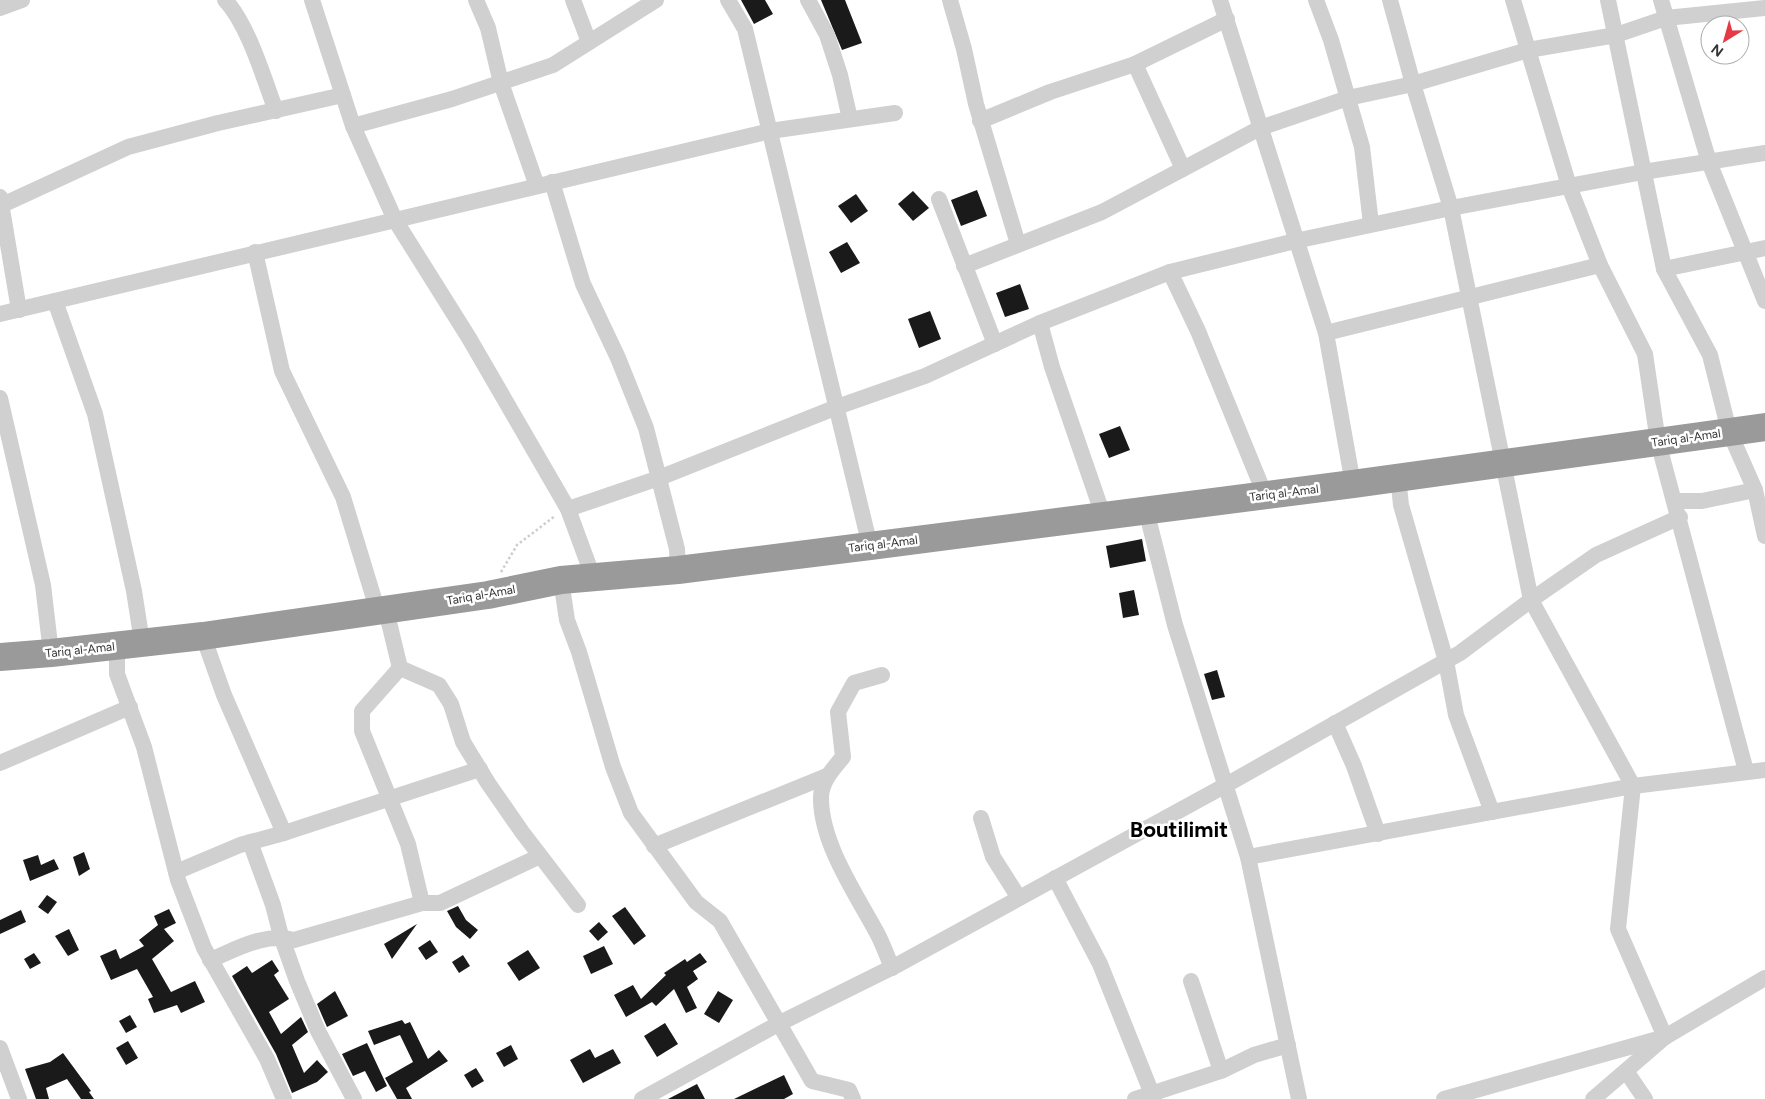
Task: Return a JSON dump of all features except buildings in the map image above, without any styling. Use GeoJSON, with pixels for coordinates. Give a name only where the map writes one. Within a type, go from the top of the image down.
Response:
{"type":"FeatureCollection","features":[{"type":"Feature","properties":{"kind":"highway","name":"Tariq al-Amal"},"geometry":{"type":"LineString","coordinates":[[0,657],[203,636],[488,595],[561,580],[678,570],[870,546],[1353,484],[1765,427]]}},
{"type":"Feature","properties":{"kind":"street"},"geometry":{"type":"LineString","coordinates":[[0,8],[22,0]]}},
{"type":"Feature","properties":{"kind":"street"},"geometry":{"type":"LineString","coordinates":[[225,0],[233,8],[254,52],[276,112]]}},
{"type":"Feature","properties":{"kind":"street"},"geometry":{"type":"LineString","coordinates":[[312,0],[353,126],[395,220],[469,338],[568,509],[593,577]]}},
{"type":"Feature","properties":{"kind":"street"},"geometry":{"type":"LineString","coordinates":[[476,0],[488,28],[501,83],[544,184],[583,284],[618,358],[646,428],[677,549],[678,570]]}},
{"type":"Feature","properties":{"kind":"street"},"geometry":{"type":"LineString","coordinates":[[573,0],[589,42]]}},
{"type":"Feature","properties":{"kind":"street"},"geometry":{"type":"LineString","coordinates":[[353,126],[452,99],[553,65],[656,0]]}},
{"type":"Feature","properties":{"kind":"street"},"geometry":{"type":"LineString","coordinates":[[728,0],[745,29],[870,546]]}},
{"type":"Feature","properties":{"kind":"street"},"geometry":{"type":"LineString","coordinates":[[808,0],[827,35],[840,75],[850,119]]}},
{"type":"Feature","properties":{"kind":"street"},"geometry":{"type":"LineString","coordinates":[[950,0],[980,121],[1018,244]]}},
{"type":"Feature","properties":{"kind":"street"},"geometry":{"type":"LineString","coordinates":[[1220,0],[1326,333],[1353,484]]}},
{"type":"Feature","properties":{"kind":"street"},"geometry":{"type":"LineString","coordinates":[[1316,0],[1362,147],[1371,224]]}},
{"type":"Feature","properties":{"kind":"street"},"geometry":{"type":"LineString","coordinates":[[1390,0],[1412,84],[1451,208],[1531,600],[1633,786],[1618,929],[1665,1037]]}},
{"type":"Feature","properties":{"kind":"street"},"geometry":{"type":"LineString","coordinates":[[1513,0],[1569,186],[1600,265],[1645,354],[1658,442],[1676,501],[1746,771]]}},
{"type":"Feature","properties":{"kind":"street"},"geometry":{"type":"LineString","coordinates":[[1608,0],[1664,269],[1710,355],[1729,431],[1755,490],[1765,536]]}},
{"type":"Feature","properties":{"kind":"street"},"geometry":{"type":"LineString","coordinates":[[1661,0],[1709,162],[1765,302]]}},
{"type":"Feature","properties":{"kind":"street"},"geometry":{"type":"LineString","coordinates":[[964,266],[1102,212],[1260,128],[1348,98],[1412,84],[1528,50],[1616,36],[1666,18],[1765,8]]}},
{"type":"Feature","properties":{"kind":"street"},"geometry":{"type":"LineString","coordinates":[[980,121],[1050,92],[1135,64],[1227,19]]}},
{"type":"Feature","properties":{"kind":"street"},"geometry":{"type":"LineString","coordinates":[[1135,64],[1182,170]]}},
{"type":"Feature","properties":{"kind":"street"},"geometry":{"type":"LineString","coordinates":[[19,310],[0,203],[128,148],[218,123],[276,112],[343,95]]}},
{"type":"Feature","properties":{"kind":"street"},"geometry":{"type":"LineString","coordinates":[[0,314],[770,131],[895,113]]}},
{"type":"Feature","properties":{"kind":"street"},"geometry":{"type":"LineString","coordinates":[[568,509],[659,478],[836,406],[926,376],[1040,323],[1170,272],[1296,240],[1451,208],[1643,172],[1765,153]]}},
{"type":"Feature","properties":{"kind":"street"},"geometry":{"type":"LineString","coordinates":[[939,199],[995,344]]}},
{"type":"Feature","properties":{"kind":"street"},"geometry":{"type":"LineString","coordinates":[[1664,269],[1745,254],[1765,248]]}},
{"type":"Feature","properties":{"kind":"street"},"geometry":{"type":"LineString","coordinates":[[255,252],[282,371],[344,497],[400,668],[440,685],[450,704],[463,742],[540,856],[578,906]]}},
{"type":"Feature","properties":{"kind":"street"},"geometry":{"type":"LineString","coordinates":[[1326,333],[1600,265]]}},
{"type":"Feature","properties":{"kind":"street"},"geometry":{"type":"LineString","coordinates":[[1170,272],[1198,331],[1265,495]]}},
{"type":"Feature","properties":{"kind":"street"},"geometry":{"type":"LineString","coordinates":[[55,301],[95,414],[134,591],[130,644],[117,674],[144,747],[176,872],[204,948],[267,1059],[284,1099]]}},
{"type":"Feature","properties":{"kind":"street"},"geometry":{"type":"LineString","coordinates":[[1040,323],[1052,367],[1103,515]]}},
{"type":"Feature","properties":{"kind":"street"},"geometry":{"type":"LineString","coordinates":[[0,398],[43,585],[51,653]]}},
{"type":"Feature","properties":{"kind":"street"},"geometry":{"type":"LineString","coordinates":[[1398,477],[1401,505],[1446,661],[1456,715],[1492,812]]}},
{"type":"Feature","properties":{"kind":"street"},"geometry":{"type":"LineString","coordinates":[[1676,501],[1702,501],[1755,490]]}},
{"type":"Feature","properties":{"kind":"street"},"geometry":{"type":"LineString","coordinates":[[1146,510],[1175,626],[1248,858],[1299,1099]]}},
{"type":"Feature","properties":{"kind":"street"},"geometry":{"type":"LineString","coordinates":[[642,1099],[778,1024],[892,968],[1335,724],[1460,653],[1596,555],[1680,517]]}},
{"type":"Feature","properties":{"kind":"street"},"geometry":{"type":"LineString","coordinates":[[561,580],[567,620],[612,768],[631,813],[696,902],[720,921],[812,1081],[849,1090],[853,1099]]}},
{"type":"Feature","properties":{"kind":"street"},"geometry":{"type":"LineString","coordinates":[[203,636],[224,695],[284,833]]}},
{"type":"Feature","properties":{"kind":"street"},"geometry":{"type":"LineString","coordinates":[[400,668],[362,711],[362,731],[408,844],[422,903]]}},
{"type":"Feature","properties":{"kind":"street"},"geometry":{"type":"LineString","coordinates":[[882,675],[854,683],[838,712],[842,757],[827,776],[820,799],[826,829],[846,877],[878,935],[892,968]]}},
{"type":"Feature","properties":{"kind":"street"},"geometry":{"type":"LineString","coordinates":[[0,763],[130,707]]}},
{"type":"Feature","properties":{"kind":"street"},"geometry":{"type":"LineString","coordinates":[[1335,724],[1354,766],[1378,834]]}},
{"type":"Feature","properties":{"kind":"street"},"geometry":{"type":"LineString","coordinates":[[176,872],[250,842],[389,800],[480,769]]}},
{"type":"Feature","properties":{"kind":"street"},"geometry":{"type":"LineString","coordinates":[[1248,858],[1633,786],[1765,770]]}},
{"type":"Feature","properties":{"kind":"street"},"geometry":{"type":"LineString","coordinates":[[654,846],[827,776]]}},
{"type":"Feature","properties":{"kind":"street"},"geometry":{"type":"LineString","coordinates":[[981,818],[993,857],[1019,898]]}},
{"type":"Feature","properties":{"kind":"street"},"geometry":{"type":"LineString","coordinates":[[250,842],[273,904],[281,936],[318,1030],[354,1099]]}},
{"type":"Feature","properties":{"kind":"street"},"geometry":{"type":"LineString","coordinates":[[210,960],[261,939],[281,936],[294,940],[422,903],[440,903],[540,856]]}},
{"type":"Feature","properties":{"kind":"street"},"geometry":{"type":"LineString","coordinates":[[1055,878],[1100,964],[1153,1096]]}},
{"type":"Feature","properties":{"kind":"street"},"geometry":{"type":"LineString","coordinates":[[1191,980],[1221,1071]]}},
{"type":"Feature","properties":{"kind":"street"},"geometry":{"type":"LineString","coordinates":[[1444,1099],[1665,1037],[1763,985]]}},
{"type":"Feature","properties":{"kind":"street"},"geometry":{"type":"LineString","coordinates":[[1594,1099],[1665,1037]]}},
{"type":"Feature","properties":{"kind":"street"},"geometry":{"type":"LineString","coordinates":[[1135,1099],[1153,1096],[1221,1071],[1254,1055],[1288,1045]]}},
{"type":"Feature","properties":{"kind":"street"},"geometry":{"type":"LineString","coordinates":[[0,1048],[19,1099]]}},
{"type":"Feature","properties":{"kind":"street"},"geometry":{"type":"LineString","coordinates":[[1626,1071],[1645,1099]]}},
{"type":"Feature","properties":{"kind":"path"},"geometry":{"type":"LineString","coordinates":[[488,595],[517,545],[548,520],[568,509]]}},
{"type":"Feature","properties":{"kind":"district","name":"Boutilimit"},"geometry":{"type":"Point","coordinates":[1179,829]}}]}
